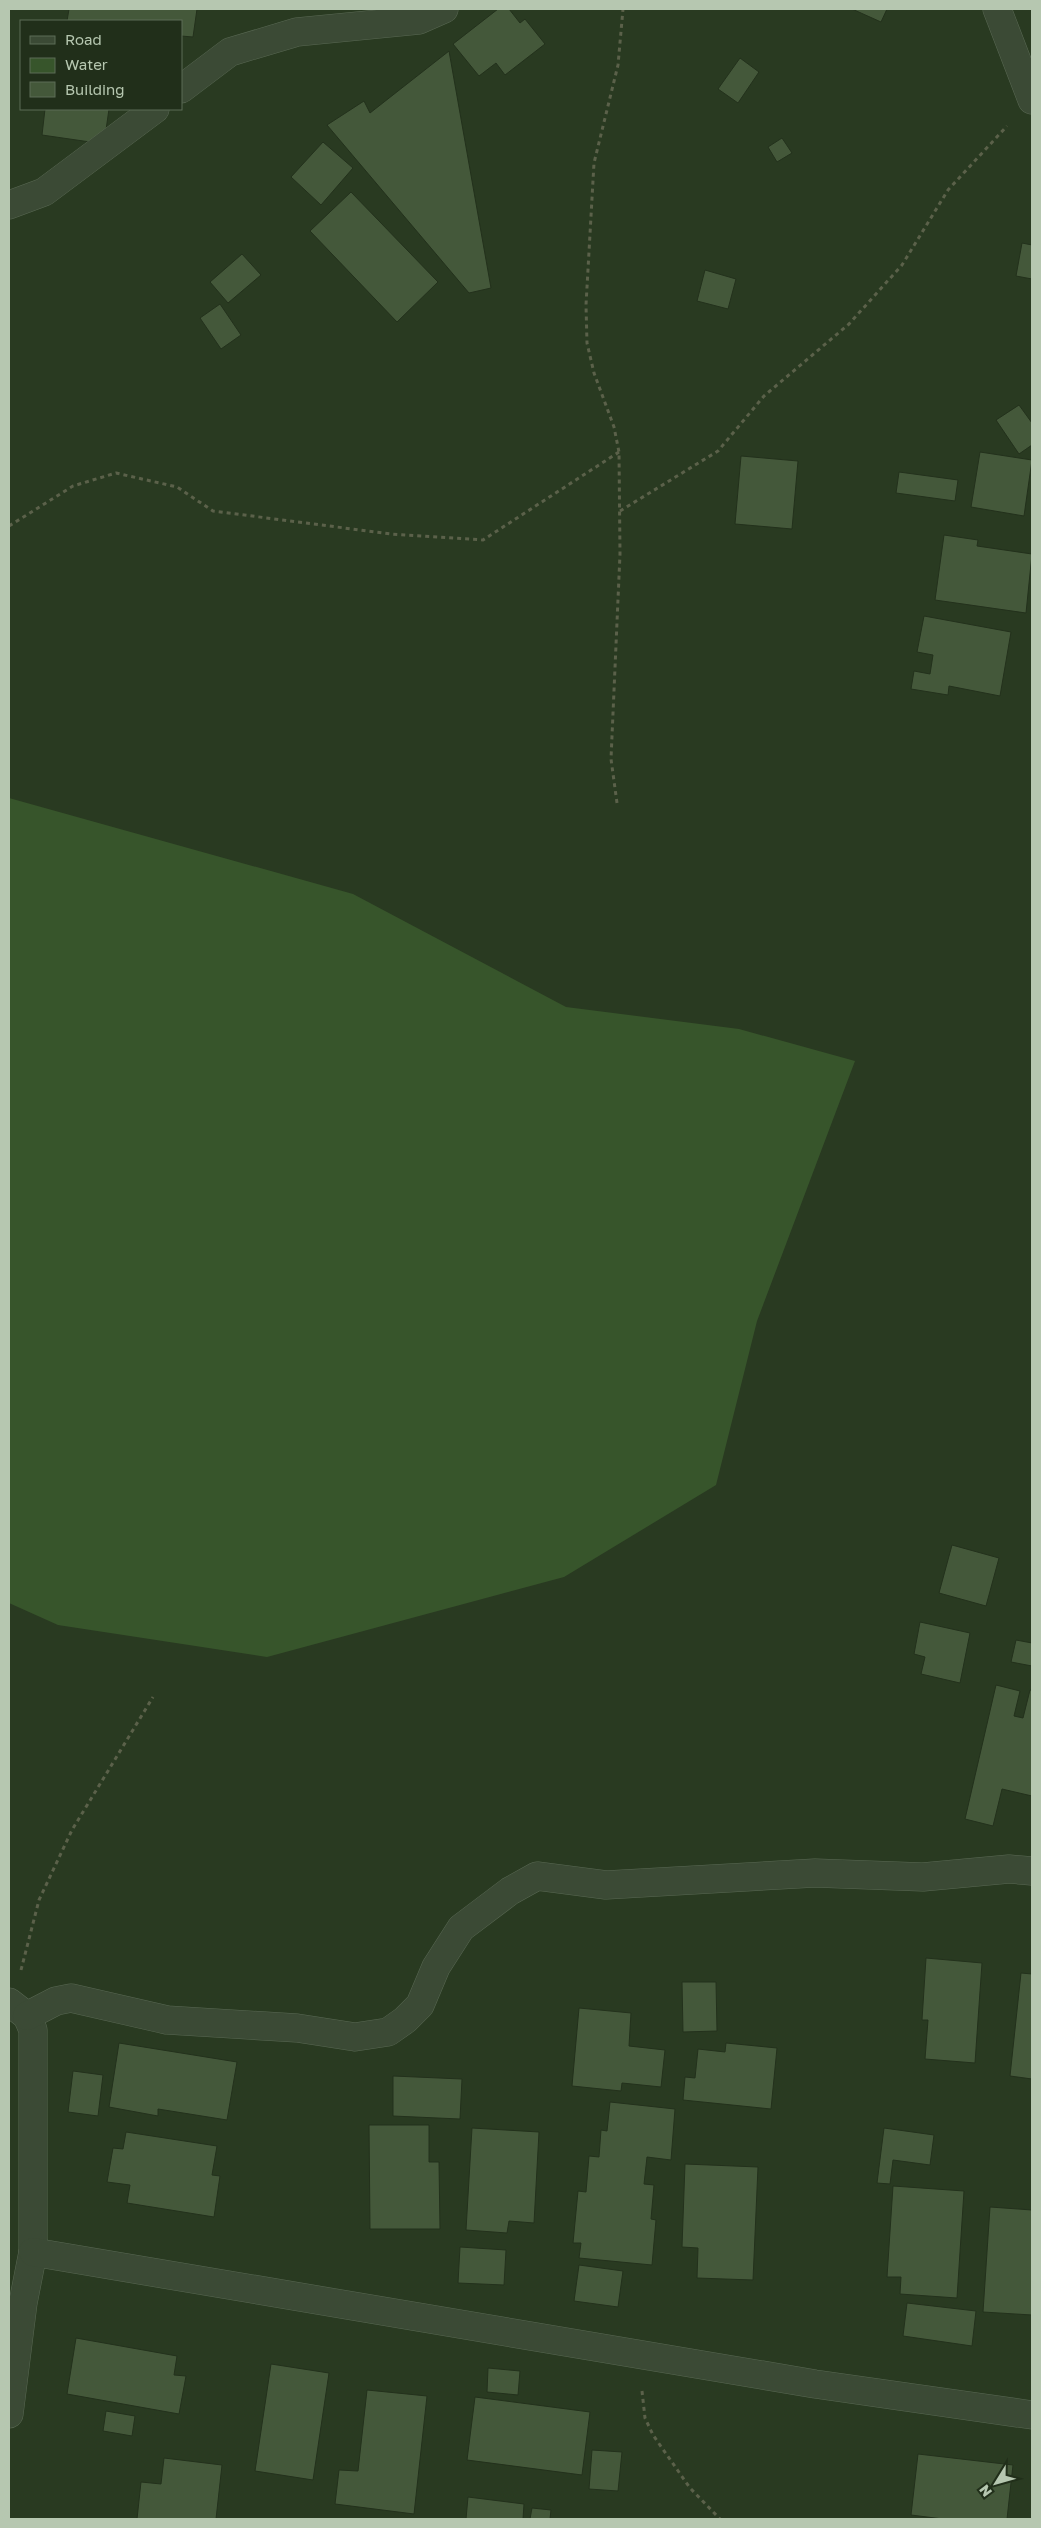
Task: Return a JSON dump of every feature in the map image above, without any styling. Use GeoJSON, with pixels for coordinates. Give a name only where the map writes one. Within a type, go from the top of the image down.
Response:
{"type":"FeatureCollection","features":[{"type":"Feature","properties":{"kind":"street"},"geometry":{"type":"LineString","coordinates":[[182,88],[230,52],[297,32],[419,20],[444,9]]}},
{"type":"Feature","properties":{"kind":"street"},"geometry":{"type":"LineString","coordinates":[[996,9],[1032,100]]}},
{"type":"Feature","properties":{"kind":"street"},"geometry":{"type":"LineString","coordinates":[[9,206],[44,192],[153,110]]}},
{"type":"Feature","properties":{"kind":"street"},"geometry":{"type":"LineString","coordinates":[[9,2413],[23,2303],[33,2252],[33,2030],[16,2007],[71,1998],[167,2020],[296,2028],[355,2037],[388,2032],[405,2020],[420,2005],[436,1967],[461,1928],[510,1891],[537,1876],[606,1885],[815,1873],[923,1877],[1010,1869],[1032,1871]]}},
{"type":"Feature","properties":{"kind":"street"},"geometry":{"type":"LineString","coordinates":[[33,2252],[815,2384],[1032,2415]]}},
{"type":"Feature","properties":{"kind":"path"},"geometry":{"type":"LineString","coordinates":[[617,804],[611,760],[617,639],[620,511],[619,452],[614,428],[594,373],[586,343],[586,305],[594,164],[618,65],[624,9]]}},
{"type":"Feature","properties":{"kind":"path"},"geometry":{"type":"LineString","coordinates":[[620,511],[718,451],[764,396],[849,324],[902,265],[948,190],[1013,120]]}},
{"type":"Feature","properties":{"kind":"path"},"geometry":{"type":"LineString","coordinates":[[9,526],[73,486],[116,473],[177,487],[213,511],[391,534],[483,540],[619,452]]}},
{"type":"Feature","properties":{"kind":"path"},"geometry":{"type":"LineString","coordinates":[[16,2007],[38,1900],[72,1830],[153,1698]]}},
{"type":"Feature","properties":{"kind":"path"},"geometry":{"type":"LineString","coordinates":[[640,2354],[646,2418],[653,2435],[690,2488],[720,2519]]}},
{"type":"Feature","properties":{"kind":"water"},"geometry":{"type":"Polygon","coordinates":[[[9,798],[353,894],[566,1007],[739,1029],[855,1061],[757,1321],[716,1485],[564,1577],[267,1657],[58,1625],[9,1603],[9,798]]]}},
{"type":"Feature","properties":{"kind":"building"},"geometry":{"type":"Polygon","coordinates":[[[69,9],[197,9],[193,37],[182,36],[182,20],[67,20],[69,9]]]}},
{"type":"Feature","properties":{"kind":"building"},"geometry":{"type":"Polygon","coordinates":[[[498,9],[509,9],[520,23],[525,19],[545,44],[505,75],[496,63],[479,76],[453,44],[498,9]]]}},
{"type":"Feature","properties":{"kind":"building"},"geometry":{"type":"Polygon","coordinates":[[[852,9],[887,9],[881,22],[852,9]]]}},
{"type":"Feature","properties":{"kind":"building"},"geometry":{"type":"Polygon","coordinates":[[[449,51],[491,288],[469,293],[327,125],[364,101],[370,113],[449,51]]]}},
{"type":"Feature","properties":{"kind":"building"},"geometry":{"type":"Polygon","coordinates":[[[740,58],[759,72],[738,103],[718,89],[740,58]]]}},
{"type":"Feature","properties":{"kind":"building"},"geometry":{"type":"Polygon","coordinates":[[[45,110],[109,110],[104,144],[42,135],[45,110]]]}},
{"type":"Feature","properties":{"kind":"building"},"geometry":{"type":"Polygon","coordinates":[[[782,138],[792,153],[777,162],[768,147],[782,138]]]}},
{"type":"Feature","properties":{"kind":"building"},"geometry":{"type":"Polygon","coordinates":[[[323,142],[353,168],[321,205],[291,177],[323,142]]]}},
{"type":"Feature","properties":{"kind":"building"},"geometry":{"type":"Polygon","coordinates":[[[351,192],[438,282],[397,322],[310,231],[351,192]]]}},
{"type":"Feature","properties":{"kind":"building"},"geometry":{"type":"Polygon","coordinates":[[[1022,243],[1032,245],[1032,279],[1016,276],[1022,243]]]}},
{"type":"Feature","properties":{"kind":"building"},"geometry":{"type":"Polygon","coordinates":[[[242,254],[261,275],[228,303],[210,282],[242,254]]]}},
{"type":"Feature","properties":{"kind":"building"},"geometry":{"type":"Polygon","coordinates":[[[705,270],[736,279],[728,309],[697,301],[705,270]]]}},
{"type":"Feature","properties":{"kind":"building"},"geometry":{"type":"Polygon","coordinates":[[[220,304],[241,335],[221,349],[200,318],[220,304]]]}},
{"type":"Feature","properties":{"kind":"building"},"geometry":{"type":"Polygon","coordinates":[[[1019,405],[1032,423],[1032,445],[1019,454],[996,420],[1019,405]]]}},
{"type":"Feature","properties":{"kind":"building"},"geometry":{"type":"Polygon","coordinates":[[[980,452],[1032,460],[1024,516],[971,507],[980,452]]]}},
{"type":"Feature","properties":{"kind":"building"},"geometry":{"type":"Polygon","coordinates":[[[741,456],[798,461],[792,529],[735,524],[741,456]]]}},
{"type":"Feature","properties":{"kind":"building"},"geometry":{"type":"Polygon","coordinates":[[[899,472],[958,480],[955,501],[896,493],[899,472]]]}},
{"type":"Feature","properties":{"kind":"building"},"geometry":{"type":"Polygon","coordinates":[[[944,535],[978,540],[977,546],[1032,554],[1026,613],[935,600],[944,535]]]}},
{"type":"Feature","properties":{"kind":"building"},"geometry":{"type":"Polygon","coordinates":[[[924,616],[1011,632],[1000,696],[949,686],[948,695],[911,689],[914,671],[930,674],[933,655],[917,652],[924,616]]]}},
{"type":"Feature","properties":{"kind":"building"},"geometry":{"type":"Polygon","coordinates":[[[952,1545],[999,1558],[986,1606],[939,1593],[952,1545]]]}},
{"type":"Feature","properties":{"kind":"building"},"geometry":{"type":"Polygon","coordinates":[[[920,1622],[970,1633],[960,1683],[921,1674],[925,1657],[914,1654],[920,1622]]]}},
{"type":"Feature","properties":{"kind":"building"},"geometry":{"type":"Polygon","coordinates":[[[1016,1640],[1032,1643],[1032,1666],[1011,1662],[1016,1640]]]}},
{"type":"Feature","properties":{"kind":"building"},"geometry":{"type":"Polygon","coordinates":[[[996,1685],[1020,1691],[1014,1716],[1023,1718],[1030,1690],[1032,1690],[1032,1796],[1002,1789],[993,1826],[965,1819],[996,1685]]]}},
{"type":"Feature","properties":{"kind":"building"},"geometry":{"type":"Polygon","coordinates":[[[926,1958],[982,1963],[975,2063],[925,2059],[928,2020],[922,2020],[926,1958]]]}},
{"type":"Feature","properties":{"kind":"building"},"geometry":{"type":"Polygon","coordinates":[[[1021,1973],[1032,1974],[1032,2079],[1010,2076],[1021,1973]]]}},
{"type":"Feature","properties":{"kind":"building"},"geometry":{"type":"Polygon","coordinates":[[[682,1982],[716,1982],[717,2031],[683,2032],[682,1982]]]}},
{"type":"Feature","properties":{"kind":"building"},"geometry":{"type":"Polygon","coordinates":[[[579,2008],[631,2013],[629,2046],[665,2050],[661,2087],[622,2083],[621,2091],[572,2086],[579,2008]]]}},
{"type":"Feature","properties":{"kind":"building"},"geometry":{"type":"Polygon","coordinates":[[[119,2043],[237,2062],[227,2120],[158,2109],[158,2116],[109,2107],[119,2043]]]}},
{"type":"Feature","properties":{"kind":"building"},"geometry":{"type":"Polygon","coordinates":[[[726,2043],[777,2048],[771,2109],[683,2100],[685,2077],[695,2078],[698,2049],[725,2052],[726,2043]]]}},
{"type":"Feature","properties":{"kind":"building"},"geometry":{"type":"Polygon","coordinates":[[[73,2071],[103,2075],[98,2116],[68,2112],[73,2071]]]}},
{"type":"Feature","properties":{"kind":"building"},"geometry":{"type":"Polygon","coordinates":[[[393,2076],[462,2079],[460,2119],[393,2116],[393,2076]]]}},
{"type":"Feature","properties":{"kind":"building"},"geometry":{"type":"Polygon","coordinates":[[[610,2102],[675,2109],[671,2160],[647,2157],[644,2184],[654,2185],[651,2219],[656,2220],[652,2265],[579,2258],[581,2243],[573,2243],[578,2191],[586,2192],[589,2156],[599,2157],[601,2130],[607,2131],[610,2102]]]}},
{"type":"Feature","properties":{"kind":"building"},"geometry":{"type":"Polygon","coordinates":[[[369,2125],[429,2125],[429,2162],[439,2162],[440,2229],[370,2229],[369,2125]]]}},
{"type":"Feature","properties":{"kind":"building"},"geometry":{"type":"Polygon","coordinates":[[[472,2128],[539,2132],[534,2223],[509,2221],[507,2233],[466,2230],[472,2128]]]}},
{"type":"Feature","properties":{"kind":"building"},"geometry":{"type":"Polygon","coordinates":[[[884,2128],[934,2135],[930,2165],[893,2160],[890,2184],[877,2183],[884,2128]]]}},
{"type":"Feature","properties":{"kind":"building"},"geometry":{"type":"Polygon","coordinates":[[[126,2132],[217,2146],[212,2175],[220,2176],[214,2217],[127,2203],[130,2185],[107,2182],[113,2148],[123,2149],[126,2132]]]}},
{"type":"Feature","properties":{"kind":"building"},"geometry":{"type":"Polygon","coordinates":[[[685,2164],[758,2167],[753,2280],[697,2278],[698,2248],[682,2247],[685,2164]]]}},
{"type":"Feature","properties":{"kind":"building"},"geometry":{"type":"Polygon","coordinates":[[[893,2186],[964,2191],[957,2298],[900,2294],[901,2277],[887,2277],[893,2186]]]}},
{"type":"Feature","properties":{"kind":"building"},"geometry":{"type":"Polygon","coordinates":[[[990,2207],[1032,2210],[1032,2315],[983,2312],[990,2207]]]}},
{"type":"Feature","properties":{"kind":"building"},"geometry":{"type":"Polygon","coordinates":[[[460,2247],[506,2250],[504,2285],[458,2283],[460,2247]]]}},
{"type":"Feature","properties":{"kind":"building"},"geometry":{"type":"Polygon","coordinates":[[[579,2265],[623,2271],[618,2307],[574,2301],[579,2265]]]}},
{"type":"Feature","properties":{"kind":"building"},"geometry":{"type":"Polygon","coordinates":[[[907,2303],[976,2311],[972,2346],[903,2336],[907,2303]]]}},
{"type":"Feature","properties":{"kind":"building"},"geometry":{"type":"Polygon","coordinates":[[[76,2338],[177,2356],[174,2375],[186,2376],[179,2414],[67,2394],[76,2338]]]}},
{"type":"Feature","properties":{"kind":"building"},"geometry":{"type":"Polygon","coordinates":[[[271,2364],[329,2373],[313,2480],[255,2471],[271,2364]]]}},
{"type":"Feature","properties":{"kind":"building"},"geometry":{"type":"Polygon","coordinates":[[[488,2368],[520,2371],[518,2395],[487,2392],[488,2368]]]}},
{"type":"Feature","properties":{"kind":"building"},"geometry":{"type":"Polygon","coordinates":[[[367,2390],[427,2396],[414,2514],[335,2504],[339,2470],[358,2471],[367,2390]]]}},
{"type":"Feature","properties":{"kind":"building"},"geometry":{"type":"Polygon","coordinates":[[[475,2397],[590,2412],[582,2475],[467,2460],[475,2397]]]}},
{"type":"Feature","properties":{"kind":"building"},"geometry":{"type":"Polygon","coordinates":[[[106,2411],[135,2416],[132,2436],[103,2431],[106,2411]]]}},
{"type":"Feature","properties":{"kind":"building"},"geometry":{"type":"Polygon","coordinates":[[[592,2450],[622,2452],[618,2491],[589,2489],[592,2450]]]}},
{"type":"Feature","properties":{"kind":"building"},"geometry":{"type":"Polygon","coordinates":[[[918,2454],[1013,2465],[1007,2519],[943,2519],[911,2515],[918,2454]]]}},
{"type":"Feature","properties":{"kind":"building"},"geometry":{"type":"Polygon","coordinates":[[[164,2458],[222,2465],[216,2519],[137,2519],[141,2482],[161,2484],[164,2458]]]}},
{"type":"Feature","properties":{"kind":"building"},"geometry":{"type":"Polygon","coordinates":[[[468,2497],[524,2504],[523,2519],[466,2519],[468,2497]]]}},
{"type":"Feature","properties":{"kind":"building"},"geometry":{"type":"Polygon","coordinates":[[[532,2508],[551,2510],[550,2519],[530,2519],[532,2508]]]}}]}
